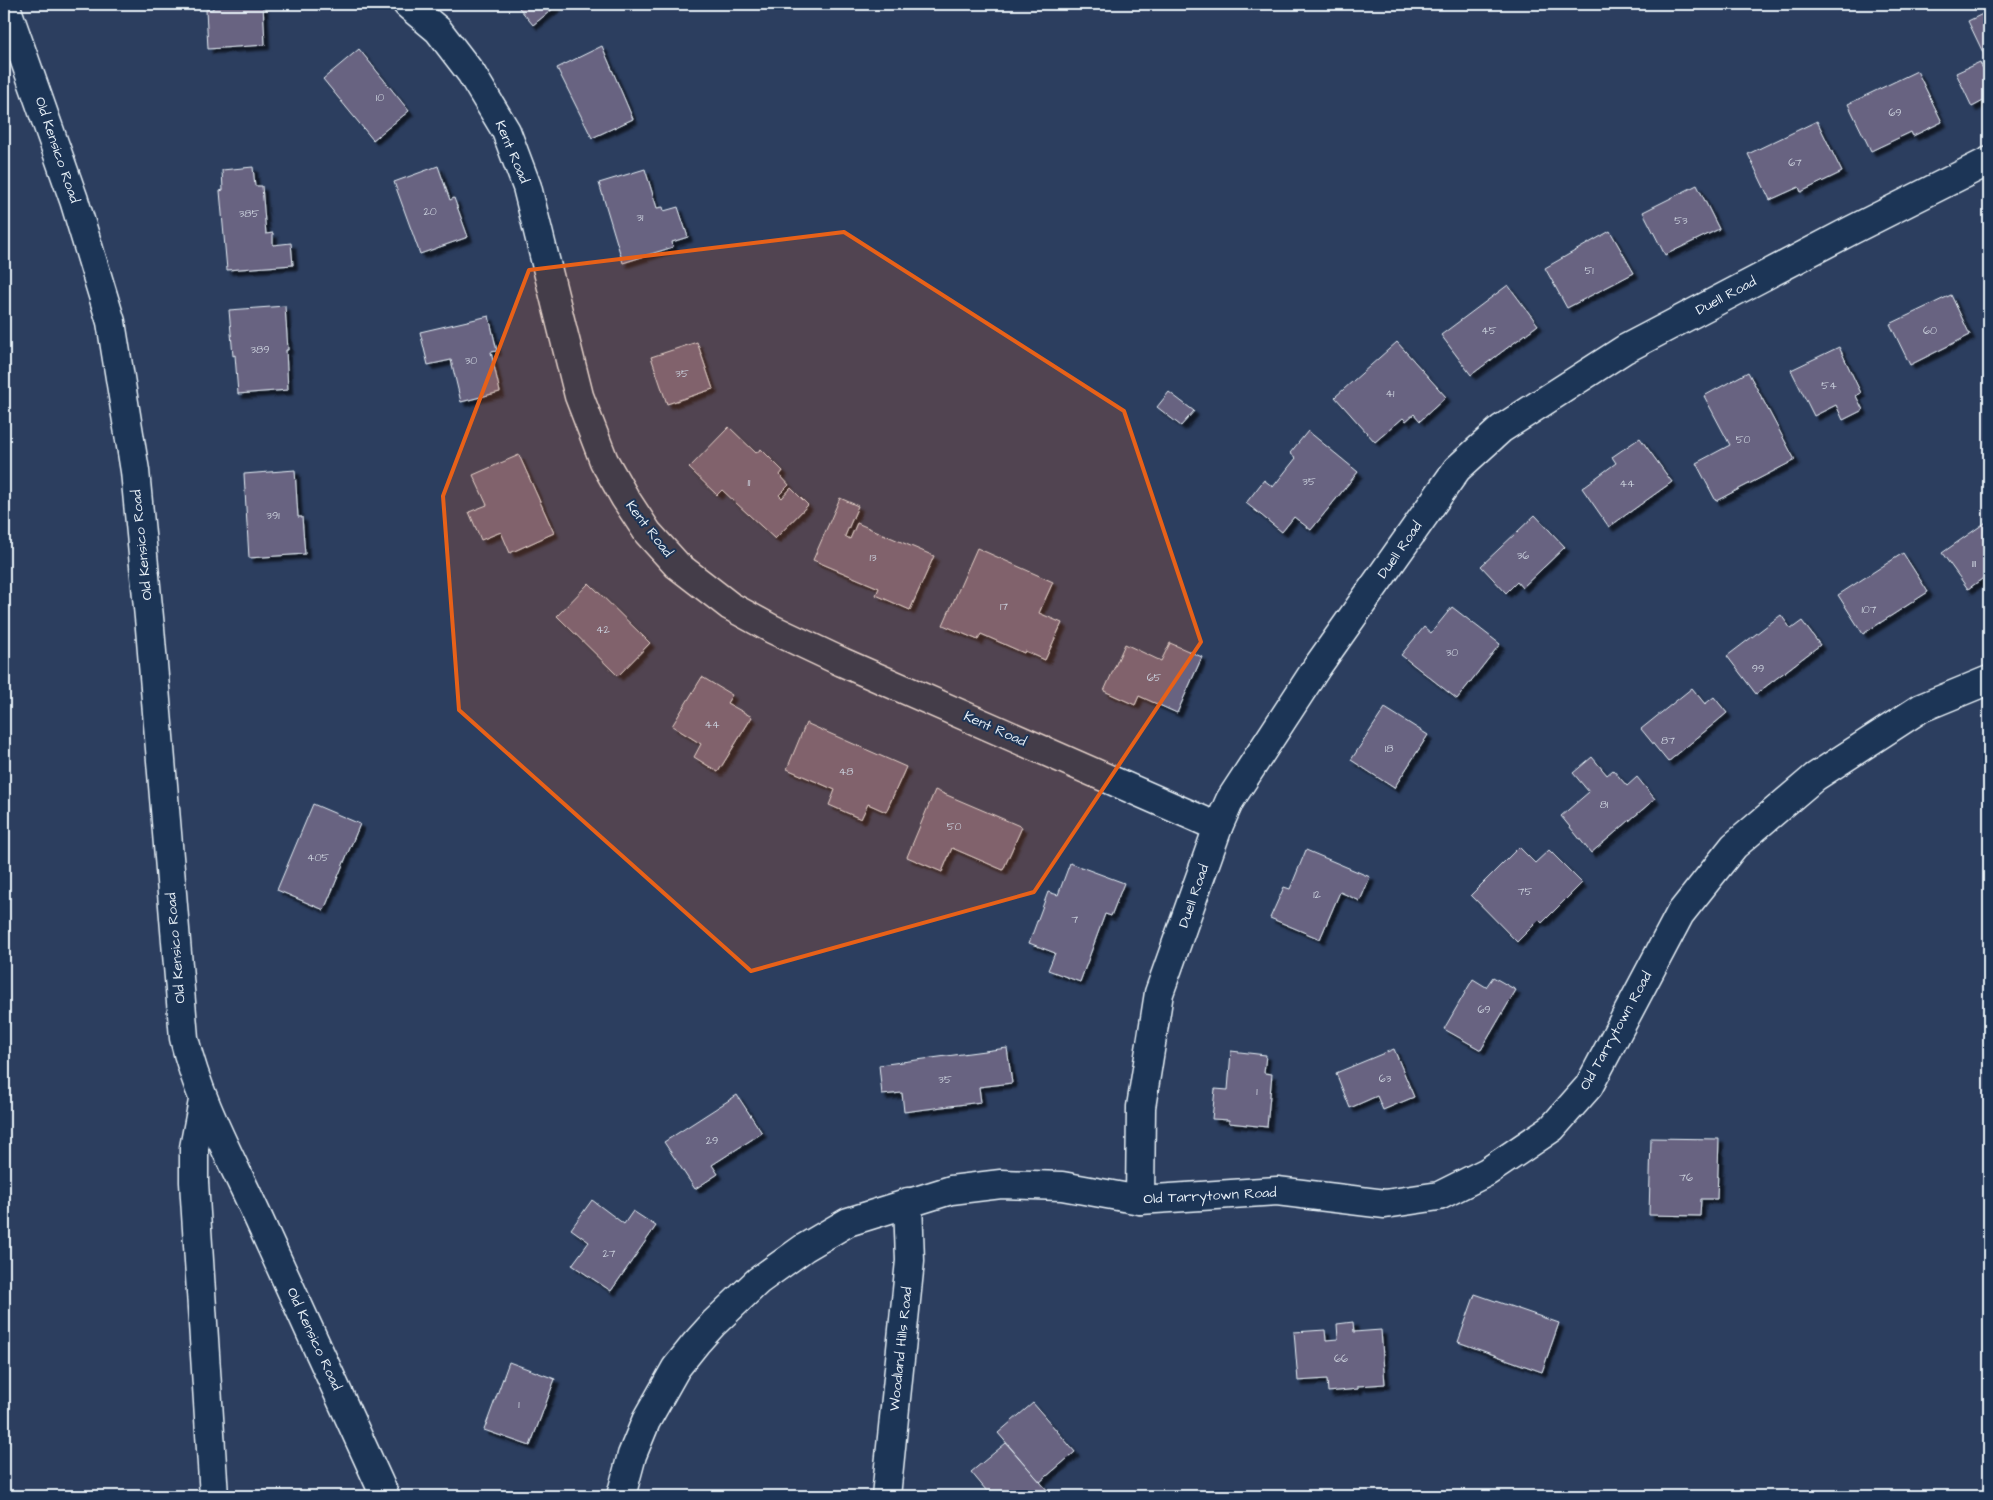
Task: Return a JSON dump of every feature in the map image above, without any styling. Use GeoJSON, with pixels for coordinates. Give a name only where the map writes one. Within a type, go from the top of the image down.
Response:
{"type":"FeatureCollection","features":[{"type":"Feature","properties":{"kind":"street","name":"Old Kensico Road"},"geometry":{"type":"LineString","coordinates":[[5,4],[74,200],[111,322],[135,471],[184,1038],[191,1068],[203,1101],[386,1496]]}},
{"type":"Feature","properties":{"kind":"street","name":"Kent Road"},"geometry":{"type":"LineString","coordinates":[[407,4],[438,30],[471,73],[506,131],[527,187],[579,396],[604,461],[648,533],[677,565],[730,606],[781,633],[851,666],[1218,827]]}},
{"type":"Feature","properties":{"kind":"street","name":"Duell Road"},"geometry":{"type":"LineString","coordinates":[[1140,1200],[1141,1107],[1159,993],[1218,827],[1230,800],[1317,667],[1457,469],[1501,429],[1625,349],[1852,230],[1989,161]]}},
{"type":"Feature","properties":{"kind":"street","name":"Old Tarrytown Road"},"geometry":{"type":"LineString","coordinates":[[621,1496],[632,1455],[646,1421],[676,1368],[714,1323],[758,1281],[804,1248],[848,1222],[951,1190],[1001,1184],[1062,1186],[1140,1200],[1277,1191],[1385,1204],[1439,1196],[1487,1172],[1552,1128],[1589,1086],[1680,914],[1734,846],[1815,778],[1880,735],[1922,708],[1989,680]]}},
{"type":"Feature","properties":{"kind":"street"},"geometry":{"type":"LineString","coordinates":[[203,1101],[194,1148],[194,1182],[214,1496]]}},
{"type":"Feature","properties":{"kind":"street","name":"Woodland Hills Road"},"geometry":{"type":"LineString","coordinates":[[886,1496],[910,1260],[908,1202]]}},
{"type":"Feature","properties":{"kind":"highlighted area"},"geometry":{"type":"Polygon","coordinates":[[[844,232],[1124,411],[1201,642],[1034,892],[751,971],[459,710],[443,496],[529,270],[844,232]]]}},
{"type":"Feature","properties":{"kind":"building"},"geometry":{"type":"Polygon","coordinates":[[[213,4],[263,4],[265,45],[208,49],[206,10],[213,9],[213,4]]]}},
{"type":"Feature","properties":{"kind":"building"},"geometry":{"type":"Polygon","coordinates":[[[516,4],[559,4],[533,25],[516,4]]]}},
{"type":"Feature","properties":{"kind":"building"},"geometry":{"type":"Polygon","coordinates":[[[1989,11],[1989,65],[1968,21],[1989,11]]]}},
{"type":"Feature","properties":{"kind":"building"},"geometry":{"type":"Polygon","coordinates":[[[602,46],[633,119],[592,138],[557,68],[602,46]]]}},
{"type":"Feature","properties":{"kind":"building"},"geometry":{"type":"Polygon","coordinates":[[[359,49],[409,111],[373,140],[323,79],[359,49]]]}},
{"type":"Feature","properties":{"kind":"building"},"geometry":{"type":"Polygon","coordinates":[[[1980,62],[1983,69],[1989,65],[1989,98],[1972,107],[1956,73],[1980,62]]]}},
{"type":"Feature","properties":{"kind":"building"},"geometry":{"type":"Polygon","coordinates":[[[1917,71],[1942,122],[1913,136],[1911,132],[1871,151],[1848,104],[1917,71]]]}},
{"type":"Feature","properties":{"kind":"building"},"geometry":{"type":"Polygon","coordinates":[[[1817,121],[1842,172],[1801,192],[1799,187],[1770,200],[1748,154],[1817,121]]]}},
{"type":"Feature","properties":{"kind":"building"},"geometry":{"type":"Polygon","coordinates":[[[438,166],[450,200],[454,198],[468,237],[420,254],[394,182],[438,166]]]}},
{"type":"Feature","properties":{"kind":"building"},"geometry":{"type":"Polygon","coordinates":[[[253,167],[255,186],[262,186],[266,234],[273,233],[273,245],[291,243],[293,265],[227,270],[220,191],[223,190],[222,170],[253,167]]]}},
{"type":"Feature","properties":{"kind":"building"},"geometry":{"type":"Polygon","coordinates":[[[645,169],[657,208],[663,207],[664,211],[678,207],[688,237],[672,242],[673,247],[623,263],[599,183],[645,169]]]}},
{"type":"Feature","properties":{"kind":"building"},"geometry":{"type":"Polygon","coordinates":[[[1697,185],[1719,229],[1665,255],[1643,212],[1697,185]]]}},
{"type":"Feature","properties":{"kind":"building"},"geometry":{"type":"Polygon","coordinates":[[[1610,231],[1634,273],[1567,308],[1545,268],[1610,231]]]}},
{"type":"Feature","properties":{"kind":"building"},"geometry":{"type":"Polygon","coordinates":[[[1508,285],[1538,325],[1471,375],[1441,335],[1508,285]]]}},
{"type":"Feature","properties":{"kind":"building"},"geometry":{"type":"Polygon","coordinates":[[[1951,295],[1970,335],[1910,365],[1890,324],[1951,295]]]}},
{"type":"Feature","properties":{"kind":"building"},"geometry":{"type":"Polygon","coordinates":[[[285,306],[288,390],[238,394],[229,310],[285,306]]]}},
{"type":"Feature","properties":{"kind":"building"},"geometry":{"type":"Polygon","coordinates":[[[489,316],[497,351],[491,352],[500,392],[461,402],[451,360],[428,365],[420,332],[489,316]]]}},
{"type":"Feature","properties":{"kind":"building"},"geometry":{"type":"Polygon","coordinates":[[[697,342],[713,389],[667,404],[651,357],[697,342]]]}},
{"type":"Feature","properties":{"kind":"building"},"geometry":{"type":"Polygon","coordinates":[[[1397,342],[1446,397],[1420,421],[1414,414],[1406,421],[1403,418],[1375,442],[1335,397],[1397,342]]]}},
{"type":"Feature","properties":{"kind":"building"},"geometry":{"type":"Polygon","coordinates":[[[1839,347],[1861,393],[1856,396],[1863,410],[1843,420],[1836,405],[1814,416],[1791,370],[1839,347]]]}},
{"type":"Feature","properties":{"kind":"building"},"geometry":{"type":"Polygon","coordinates":[[[1748,372],[1795,460],[1716,501],[1696,463],[1730,445],[1704,396],[1748,372]]]}},
{"type":"Feature","properties":{"kind":"building"},"geometry":{"type":"Polygon","coordinates":[[[1169,392],[1194,411],[1181,426],[1157,407],[1169,392]]]}},
{"type":"Feature","properties":{"kind":"building"},"geometry":{"type":"Polygon","coordinates":[[[729,427],[756,453],[761,449],[783,471],[780,475],[789,485],[779,495],[782,498],[791,488],[808,505],[775,539],[722,490],[717,495],[689,468],[729,427]]]}},
{"type":"Feature","properties":{"kind":"building"},"geometry":{"type":"Polygon","coordinates":[[[1308,431],[1358,472],[1311,530],[1294,517],[1282,532],[1246,503],[1264,480],[1273,487],[1296,458],[1290,453],[1308,431]]]}},
{"type":"Feature","properties":{"kind":"building"},"geometry":{"type":"Polygon","coordinates":[[[1640,438],[1672,482],[1609,527],[1582,488],[1616,463],[1612,457],[1640,438]]]}},
{"type":"Feature","properties":{"kind":"building"},"geometry":{"type":"Polygon","coordinates":[[[519,455],[554,533],[510,553],[501,532],[481,540],[469,512],[487,505],[473,475],[519,455]]]}},
{"type":"Feature","properties":{"kind":"building"},"geometry":{"type":"Polygon","coordinates":[[[295,470],[298,517],[302,517],[305,554],[249,558],[244,474],[295,470]]]}},
{"type":"Feature","properties":{"kind":"building"},"geometry":{"type":"Polygon","coordinates":[[[840,498],[858,506],[845,536],[850,539],[857,523],[934,556],[910,610],[876,595],[879,588],[813,560],[840,498]]]}},
{"type":"Feature","properties":{"kind":"building"},"geometry":{"type":"Polygon","coordinates":[[[1535,515],[1565,547],[1522,588],[1517,582],[1506,593],[1481,566],[1535,515]]]}},
{"type":"Feature","properties":{"kind":"building"},"geometry":{"type":"Polygon","coordinates":[[[1989,520],[1989,574],[1968,589],[1942,553],[1989,520]]]}},
{"type":"Feature","properties":{"kind":"building"},"geometry":{"type":"Polygon","coordinates":[[[977,548],[1053,582],[1039,613],[1062,623],[1045,660],[981,634],[978,640],[943,625],[977,548]]]}},
{"type":"Feature","properties":{"kind":"building"},"geometry":{"type":"Polygon","coordinates":[[[1903,553],[1928,592],[1863,634],[1838,595],[1903,553]]]}},
{"type":"Feature","properties":{"kind":"building"},"geometry":{"type":"Polygon","coordinates":[[[589,583],[650,643],[618,676],[557,616],[589,583]]]}},
{"type":"Feature","properties":{"kind":"building"},"geometry":{"type":"Polygon","coordinates":[[[1452,607],[1500,644],[1457,699],[1401,655],[1424,627],[1431,633],[1452,607]]]}},
{"type":"Feature","properties":{"kind":"building"},"geometry":{"type":"Polygon","coordinates":[[[1781,615],[1791,629],[1802,621],[1820,645],[1756,694],[1727,656],[1781,615]]]}},
{"type":"Feature","properties":{"kind":"building"},"geometry":{"type":"Polygon","coordinates":[[[1170,643],[1202,657],[1177,713],[1139,696],[1135,705],[1104,691],[1125,644],[1161,661],[1170,643]]]}},
{"type":"Feature","properties":{"kind":"building"},"geometry":{"type":"Polygon","coordinates":[[[702,677],[732,695],[727,703],[752,717],[718,772],[694,757],[701,744],[672,726],[702,677]]]}},
{"type":"Feature","properties":{"kind":"building"},"geometry":{"type":"Polygon","coordinates":[[[1692,688],[1705,704],[1714,697],[1727,713],[1668,762],[1641,729],[1692,688]]]}},
{"type":"Feature","properties":{"kind":"building"},"geometry":{"type":"Polygon","coordinates":[[[1385,708],[1428,735],[1394,788],[1351,760],[1385,708]]]}},
{"type":"Feature","properties":{"kind":"building"},"geometry":{"type":"Polygon","coordinates":[[[806,723],[906,767],[886,812],[868,804],[861,819],[829,805],[835,790],[787,769],[806,723]]]}},
{"type":"Feature","properties":{"kind":"building"},"geometry":{"type":"Polygon","coordinates":[[[1592,757],[1607,775],[1613,770],[1627,786],[1637,777],[1655,799],[1591,853],[1561,816],[1589,792],[1573,773],[1592,757]]]}},
{"type":"Feature","properties":{"kind":"building"},"geometry":{"type":"Polygon","coordinates":[[[935,790],[1022,827],[1003,870],[952,848],[942,872],[907,857],[935,790]]]}},
{"type":"Feature","properties":{"kind":"building"},"geometry":{"type":"Polygon","coordinates":[[[313,804],[360,824],[324,910],[277,890],[313,804]]]}},
{"type":"Feature","properties":{"kind":"building"},"geometry":{"type":"Polygon","coordinates":[[[1519,847],[1535,863],[1549,850],[1582,883],[1542,923],[1539,920],[1517,942],[1471,895],[1519,847]]]}},
{"type":"Feature","properties":{"kind":"building"},"geometry":{"type":"Polygon","coordinates":[[[1306,850],[1370,877],[1360,901],[1340,892],[1320,939],[1270,918],[1284,887],[1290,889],[1306,850]]]}},
{"type":"Feature","properties":{"kind":"building"},"geometry":{"type":"Polygon","coordinates":[[[1070,863],[1124,883],[1111,916],[1105,914],[1080,982],[1048,970],[1055,953],[1029,943],[1048,892],[1058,895],[1070,863]]]}},
{"type":"Feature","properties":{"kind":"building"},"geometry":{"type":"Polygon","coordinates":[[[1493,977],[1516,990],[1481,1050],[1444,1029],[1473,979],[1486,987],[1493,977]]]}},
{"type":"Feature","properties":{"kind":"building"},"geometry":{"type":"Polygon","coordinates":[[[1007,1048],[1012,1083],[979,1087],[981,1102],[904,1112],[902,1093],[882,1095],[879,1065],[1007,1048]]]}},
{"type":"Feature","properties":{"kind":"building"},"geometry":{"type":"Polygon","coordinates":[[[1394,1049],[1414,1097],[1383,1110],[1377,1096],[1350,1108],[1336,1073],[1394,1049]]]}},
{"type":"Feature","properties":{"kind":"building"},"geometry":{"type":"Polygon","coordinates":[[[1231,1051],[1266,1055],[1264,1073],[1272,1074],[1267,1127],[1229,1123],[1229,1120],[1212,1119],[1215,1089],[1228,1090],[1231,1051]]]}},
{"type":"Feature","properties":{"kind":"building"},"geometry":{"type":"Polygon","coordinates":[[[737,1095],[762,1133],[712,1165],[718,1174],[695,1189],[664,1142],[737,1095]]]}},
{"type":"Feature","properties":{"kind":"building"},"geometry":{"type":"Polygon","coordinates":[[[1651,1138],[1719,1139],[1717,1199],[1701,1199],[1700,1216],[1649,1215],[1651,1138]]]}},
{"type":"Feature","properties":{"kind":"building"},"geometry":{"type":"Polygon","coordinates":[[[592,1200],[624,1224],[633,1211],[656,1226],[611,1291],[572,1265],[589,1242],[571,1229],[592,1200]]]}},
{"type":"Feature","properties":{"kind":"building"},"geometry":{"type":"Polygon","coordinates":[[[1475,1294],[1559,1323],[1542,1372],[1458,1342],[1475,1294]]]}},
{"type":"Feature","properties":{"kind":"building"},"geometry":{"type":"Polygon","coordinates":[[[1353,1322],[1354,1332],[1381,1330],[1385,1384],[1358,1386],[1358,1389],[1328,1392],[1327,1379],[1298,1381],[1294,1332],[1325,1330],[1326,1340],[1338,1339],[1337,1324],[1353,1322]]]}},
{"type":"Feature","properties":{"kind":"building"},"geometry":{"type":"Polygon","coordinates":[[[509,1362],[555,1379],[530,1446],[484,1430],[509,1362]]]}},
{"type":"Feature","properties":{"kind":"building"},"geometry":{"type":"Polygon","coordinates":[[[1033,1403],[1075,1452],[1040,1482],[998,1433],[1033,1403]]]}},
{"type":"Feature","properties":{"kind":"building"},"geometry":{"type":"Polygon","coordinates":[[[1006,1443],[1048,1491],[1043,1496],[991,1496],[971,1472],[1006,1443]]]}}]}
